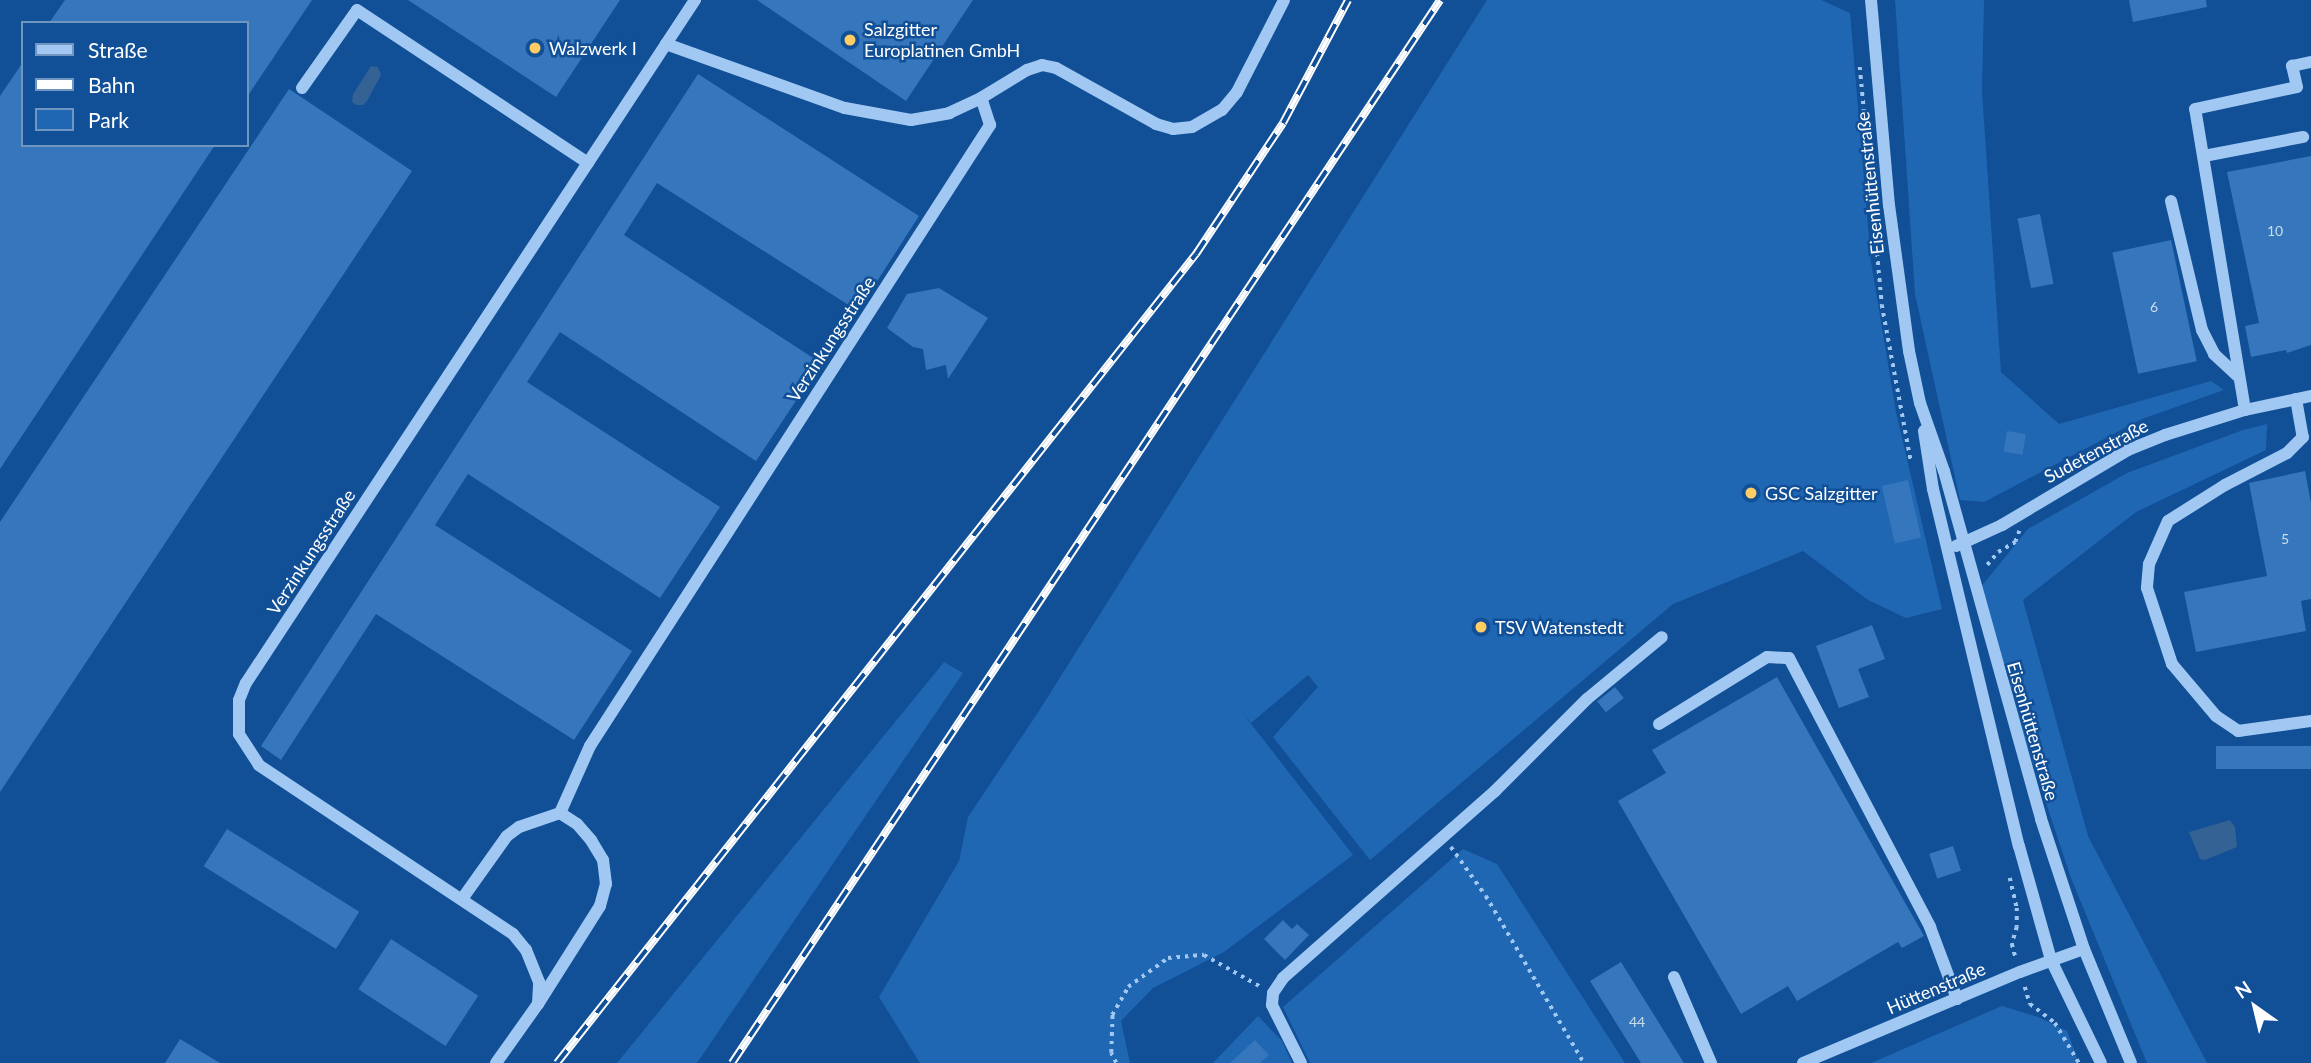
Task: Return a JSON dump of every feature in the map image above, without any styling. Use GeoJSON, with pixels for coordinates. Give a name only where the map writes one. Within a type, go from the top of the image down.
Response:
{"type":"FeatureCollection","features":[{"type":"Feature","properties":{"kind":"street","name":"Verzinkungsstraße"},"geometry":{"type":"LineString","coordinates":[[538,1004],[538,982],[526,950],[513,934],[259,765],[239,734],[239,700],[246,683],[695,0]]}},
{"type":"Feature","properties":{"kind":"street"},"geometry":{"type":"LineString","coordinates":[[666,44],[845,108],[886,117],[929,118],[981,98],[1027,70],[1042,65],[1056,68],[1156,124],[1173,129],[1192,127],[1222,110],[1237,92],[1284,0]]}},
{"type":"Feature","properties":{"kind":"street","name":"Eisenhüttenstraße"},"geometry":{"type":"LineString","coordinates":[[1871,0],[1889,205],[1930,476],[2019,846],[2050,960],[2101,1063]]}},
{"type":"Feature","properties":{"kind":"street"},"geometry":{"type":"LineString","coordinates":[[302,88],[357,10],[588,163]]}},
{"type":"Feature","properties":{"kind":"street"},"geometry":{"type":"LineString","coordinates":[[2245,410],[2195,109],[2297,88],[2292,66],[2311,62]]}},
{"type":"Feature","properties":{"kind":"street","name":"Verzinkungsstraße"},"geometry":{"type":"LineString","coordinates":[[560,813],[590,746],[990,125],[981,98]]}},
{"type":"Feature","properties":{"kind":"street"},"geometry":{"type":"LineString","coordinates":[[2204,156],[2303,137]]}},
{"type":"Feature","properties":{"kind":"street"},"geometry":{"type":"LineString","coordinates":[[2171,201],[2202,330],[2214,354],[2239,377]]}},
{"type":"Feature","properties":{"kind":"street","name":"Sudetenstraße"},"geometry":{"type":"LineString","coordinates":[[1947,548],[1962,544],[2028,509],[2128,450],[2192,425],[2311,396]]}},
{"type":"Feature","properties":{"kind":"street"},"geometry":{"type":"LineString","coordinates":[[2297,398],[2303,437],[2287,453],[2225,485],[2168,522],[2149,564],[2147,588],[2172,664],[2216,716],[2238,731],[2311,721]]}},
{"type":"Feature","properties":{"kind":"street","name":"Eisenhüttenstraße"},"geometry":{"type":"LineString","coordinates":[[1920,403],[1944,471],[1962,544],[2041,819],[2084,948],[2131,1063]]}},
{"type":"Feature","properties":{"kind":"street"},"geometry":{"type":"LineString","coordinates":[[1301,1063],[1272,1005],[1272,993],[1283,978],[1544,746],[1587,699],[1662,637]]}},
{"type":"Feature","properties":{"kind":"street"},"geometry":{"type":"LineString","coordinates":[[1659,724],[1767,657],[1789,658],[1930,928],[1957,999]]}},
{"type":"Feature","properties":{"kind":"street"},"geometry":{"type":"LineString","coordinates":[[462,899],[508,836],[519,827],[560,813],[577,824],[603,860],[606,884],[600,906],[538,1004],[496,1063]]}},
{"type":"Feature","properties":{"kind":"street","name":"Hüttenstraße"},"geometry":{"type":"LineString","coordinates":[[1803,1063],[2084,948]]}},
{"type":"Feature","properties":{"kind":"street"},"geometry":{"type":"LineString","coordinates":[[1674,977],[1711,1063]]}},
{"type":"Feature","properties":{"kind":"path"},"geometry":{"type":"LineString","coordinates":[[1974,584],[1983,579],[1988,562],[2015,542],[2028,509]]}},
{"type":"Feature","properties":{"kind":"path"},"geometry":{"type":"LineString","coordinates":[[1443,836],[1486,896],[1584,1063]]}},
{"type":"Feature","properties":{"kind":"path"},"geometry":{"type":"LineString","coordinates":[[1116,1063],[1111,1053],[1112,1015],[1128,987],[1168,958],[1203,955],[1272,993]]}},
{"type":"Feature","properties":{"kind":"path"},"geometry":{"type":"LineString","coordinates":[[2020,972],[2030,1004],[2055,1023],[2079,1063]]}},
{"type":"Feature","properties":{"kind":"green space","name":"GSC Salzgitter"},"geometry":{"type":"Polygon","coordinates":[[[1487,0],[1821,0],[1850,13],[1871,262],[1896,412],[1942,609],[1906,618],[1868,600],[1803,551],[1673,604],[1370,860],[1273,737],[1318,687],[1308,675],[1251,723],[1241,711],[1353,855],[1224,952],[1153,988],[1121,1021],[1130,1063],[920,1063],[879,997],[959,861],[968,817],[1037,714],[1487,0]]]}},
{"type":"Feature","properties":{"kind":"green space"},"geometry":{"type":"Polygon","coordinates":[[[1895,0],[1984,0],[1982,91],[2001,372],[2059,424],[2211,381],[2224,390],[2142,419],[1984,502],[1960,500],[1915,294],[1895,0]]]}},
{"type":"Feature","properties":{"kind":"green space"},"geometry":{"type":"Polygon","coordinates":[[[2267,424],[2266,450],[2136,512],[2023,600],[2088,836],[2207,1063],[2147,1063],[2071,878],[1994,646],[1980,588],[2028,529],[2127,473],[2243,430],[2267,424]]]}},
{"type":"Feature","properties":{"kind":"green space"},"geometry":{"type":"Polygon","coordinates":[[[944,662],[963,673],[697,1063],[617,1063],[944,662]]]}},
{"type":"Feature","properties":{"kind":"green space"},"geometry":{"type":"Polygon","coordinates":[[[1463,849],[1497,864],[1625,1063],[1310,1063],[1283,1007],[1463,849]]]}},
{"type":"Feature","properties":{"kind":"green space"},"geometry":{"type":"Polygon","coordinates":[[[2002,1006],[2038,1017],[2067,1031],[2079,1063],[1871,1063],[2002,1006]]]}},
{"type":"Feature","properties":{"kind":"green space"},"geometry":{"type":"Polygon","coordinates":[[[1258,1016],[1282,1041],[1292,1063],[1213,1063],[1258,1016]]]}},
{"type":"Feature","properties":{"kind":"shaded area"},"geometry":{"type":"Polygon","coordinates":[[[371,66],[378,67],[381,75],[367,101],[363,105],[356,105],[352,102],[353,94],[371,66]]]}},
{"type":"Feature","properties":{"kind":"shaded area"},"geometry":{"type":"Polygon","coordinates":[[[2230,820],[2235,827],[2237,847],[2205,860],[2200,859],[2189,832],[2230,820]]]}},
{"type":"Feature","properties":{"kind":"building"},"geometry":{"type":"Polygon","coordinates":[[[65,0],[312,0],[248,96],[248,21],[50,21],[65,0]]]}},
{"type":"Feature","properties":{"kind":"building","name":"Walzwerk I"},"geometry":{"type":"Polygon","coordinates":[[[408,0],[620,0],[556,97],[408,0]]]}},
{"type":"Feature","properties":{"kind":"building"},"geometry":{"type":"Polygon","coordinates":[[[757,0],[973,0],[906,101],[757,0]]]}},
{"type":"Feature","properties":{"kind":"building"},"geometry":{"type":"Polygon","coordinates":[[[2129,0],[2206,0],[2207,7],[2133,22],[2129,0]]]}},
{"type":"Feature","properties":{"kind":"building"},"geometry":{"type":"Polygon","coordinates":[[[21,65],[21,147],[214,147],[0,469],[0,96],[21,65]]]}},
{"type":"Feature","properties":{"kind":"building"},"geometry":{"type":"Polygon","coordinates":[[[698,74],[919,216],[858,311],[657,183],[624,235],[821,363],[756,461],[560,332],[527,382],[720,507],[660,598],[468,474],[435,525],[632,651],[574,740],[376,614],[281,760],[261,746],[698,74]]]}},
{"type":"Feature","properties":{"kind":"building"},"geometry":{"type":"Polygon","coordinates":[[[289,89],[412,171],[0,792],[0,522],[289,89]]]}},
{"type":"Feature","properties":{"kind":"building"},"geometry":{"type":"Polygon","coordinates":[[[2311,156],[2311,345],[2287,353],[2286,350],[2251,357],[2245,326],[2259,323],[2227,172],[2311,156]]]}},
{"type":"Feature","properties":{"kind":"building"},"geometry":{"type":"Polygon","coordinates":[[[2040,214],[2054,284],[2031,288],[2017,218],[2040,214]]]}},
{"type":"Feature","properties":{"kind":"building"},"geometry":{"type":"Polygon","coordinates":[[[2171,240],[2197,361],[2138,374],[2112,252],[2171,240]]]}},
{"type":"Feature","properties":{"kind":"building"},"geometry":{"type":"Polygon","coordinates":[[[939,288],[988,318],[948,379],[946,365],[926,370],[923,349],[913,347],[887,328],[907,294],[939,288]]]}},
{"type":"Feature","properties":{"kind":"building"},"geometry":{"type":"Polygon","coordinates":[[[2007,431],[2026,434],[2022,455],[2004,452],[2007,431]]]}},
{"type":"Feature","properties":{"kind":"building"},"geometry":{"type":"Polygon","coordinates":[[[2305,471],[2311,503],[2311,599],[2301,601],[2306,631],[2196,652],[2184,592],[2267,576],[2249,483],[2305,471]]]}},
{"type":"Feature","properties":{"kind":"building"},"geometry":{"type":"Polygon","coordinates":[[[1908,480],[1921,537],[1895,544],[1882,486],[1908,480]]]}},
{"type":"Feature","properties":{"kind":"building"},"geometry":{"type":"Polygon","coordinates":[[[1872,625],[1885,659],[1858,669],[1869,697],[1839,708],[1816,646],[1872,625]]]}},
{"type":"Feature","properties":{"kind":"building"},"geometry":{"type":"Polygon","coordinates":[[[1777,677],[1924,936],[1902,948],[1898,942],[1797,1001],[1788,986],[1741,1014],[1618,801],[1666,773],[1652,750],[1777,677]]]}},
{"type":"Feature","properties":{"kind":"building"},"geometry":{"type":"Polygon","coordinates":[[[1615,687],[1624,698],[1606,712],[1597,701],[1615,687]]]}},
{"type":"Feature","properties":{"kind":"building"},"geometry":{"type":"Polygon","coordinates":[[[2216,746],[2311,746],[2311,769],[2216,769],[2216,746]]]}},
{"type":"Feature","properties":{"kind":"building"},"geometry":{"type":"Polygon","coordinates":[[[227,829],[359,912],[336,949],[204,866],[227,829]]]}},
{"type":"Feature","properties":{"kind":"building"},"geometry":{"type":"Polygon","coordinates":[[[1953,846],[1961,871],[1937,878],[1929,854],[1953,846]]]}},
{"type":"Feature","properties":{"kind":"building"},"geometry":{"type":"Polygon","coordinates":[[[1283,920],[1292,929],[1297,924],[1309,935],[1285,960],[1264,939],[1283,920]]]}},
{"type":"Feature","properties":{"kind":"building"},"geometry":{"type":"Polygon","coordinates":[[[391,939],[478,996],[446,1046],[358,989],[391,939]]]}},
{"type":"Feature","properties":{"kind":"building"},"geometry":{"type":"Polygon","coordinates":[[[1621,962],[1684,1063],[1641,1063],[1590,981],[1621,962]]]}},
{"type":"Feature","properties":{"kind":"building"},"geometry":{"type":"Polygon","coordinates":[[[180,1039],[220,1063],[165,1063],[180,1039]]]}},
{"type":"Feature","properties":{"kind":"building"},"geometry":{"type":"Polygon","coordinates":[[[1255,1040],[1269,1055],[1260,1063],[1230,1063],[1255,1040]]]}},
{"type":"Feature","properties":{"kind":"railway"},"geometry":{"type":"LineString","coordinates":[[557,1063],[1196,254],[1283,123],[1348,0]]}},
{"type":"Feature","properties":{"kind":"railway"},"geometry":{"type":"LineString","coordinates":[[732,1063],[1440,0]]}},
{"type":"Feature","properties":{"kind":"place","name":"Salzgitter Europlatinen GmbH"},"geometry":{"type":"Point","coordinates":[850,40]}},
{"type":"Feature","properties":{"kind":"place","name":"Walzwerk I"},"geometry":{"type":"Point","coordinates":[535,48]}},
{"type":"Feature","properties":{"kind":"place","name":"GSC Salzgitter"},"geometry":{"type":"Point","coordinates":[1751,493]}},
{"type":"Feature","properties":{"kind":"place","name":"TSV Watenstedt"},"geometry":{"type":"Point","coordinates":[1481,627]}}]}
